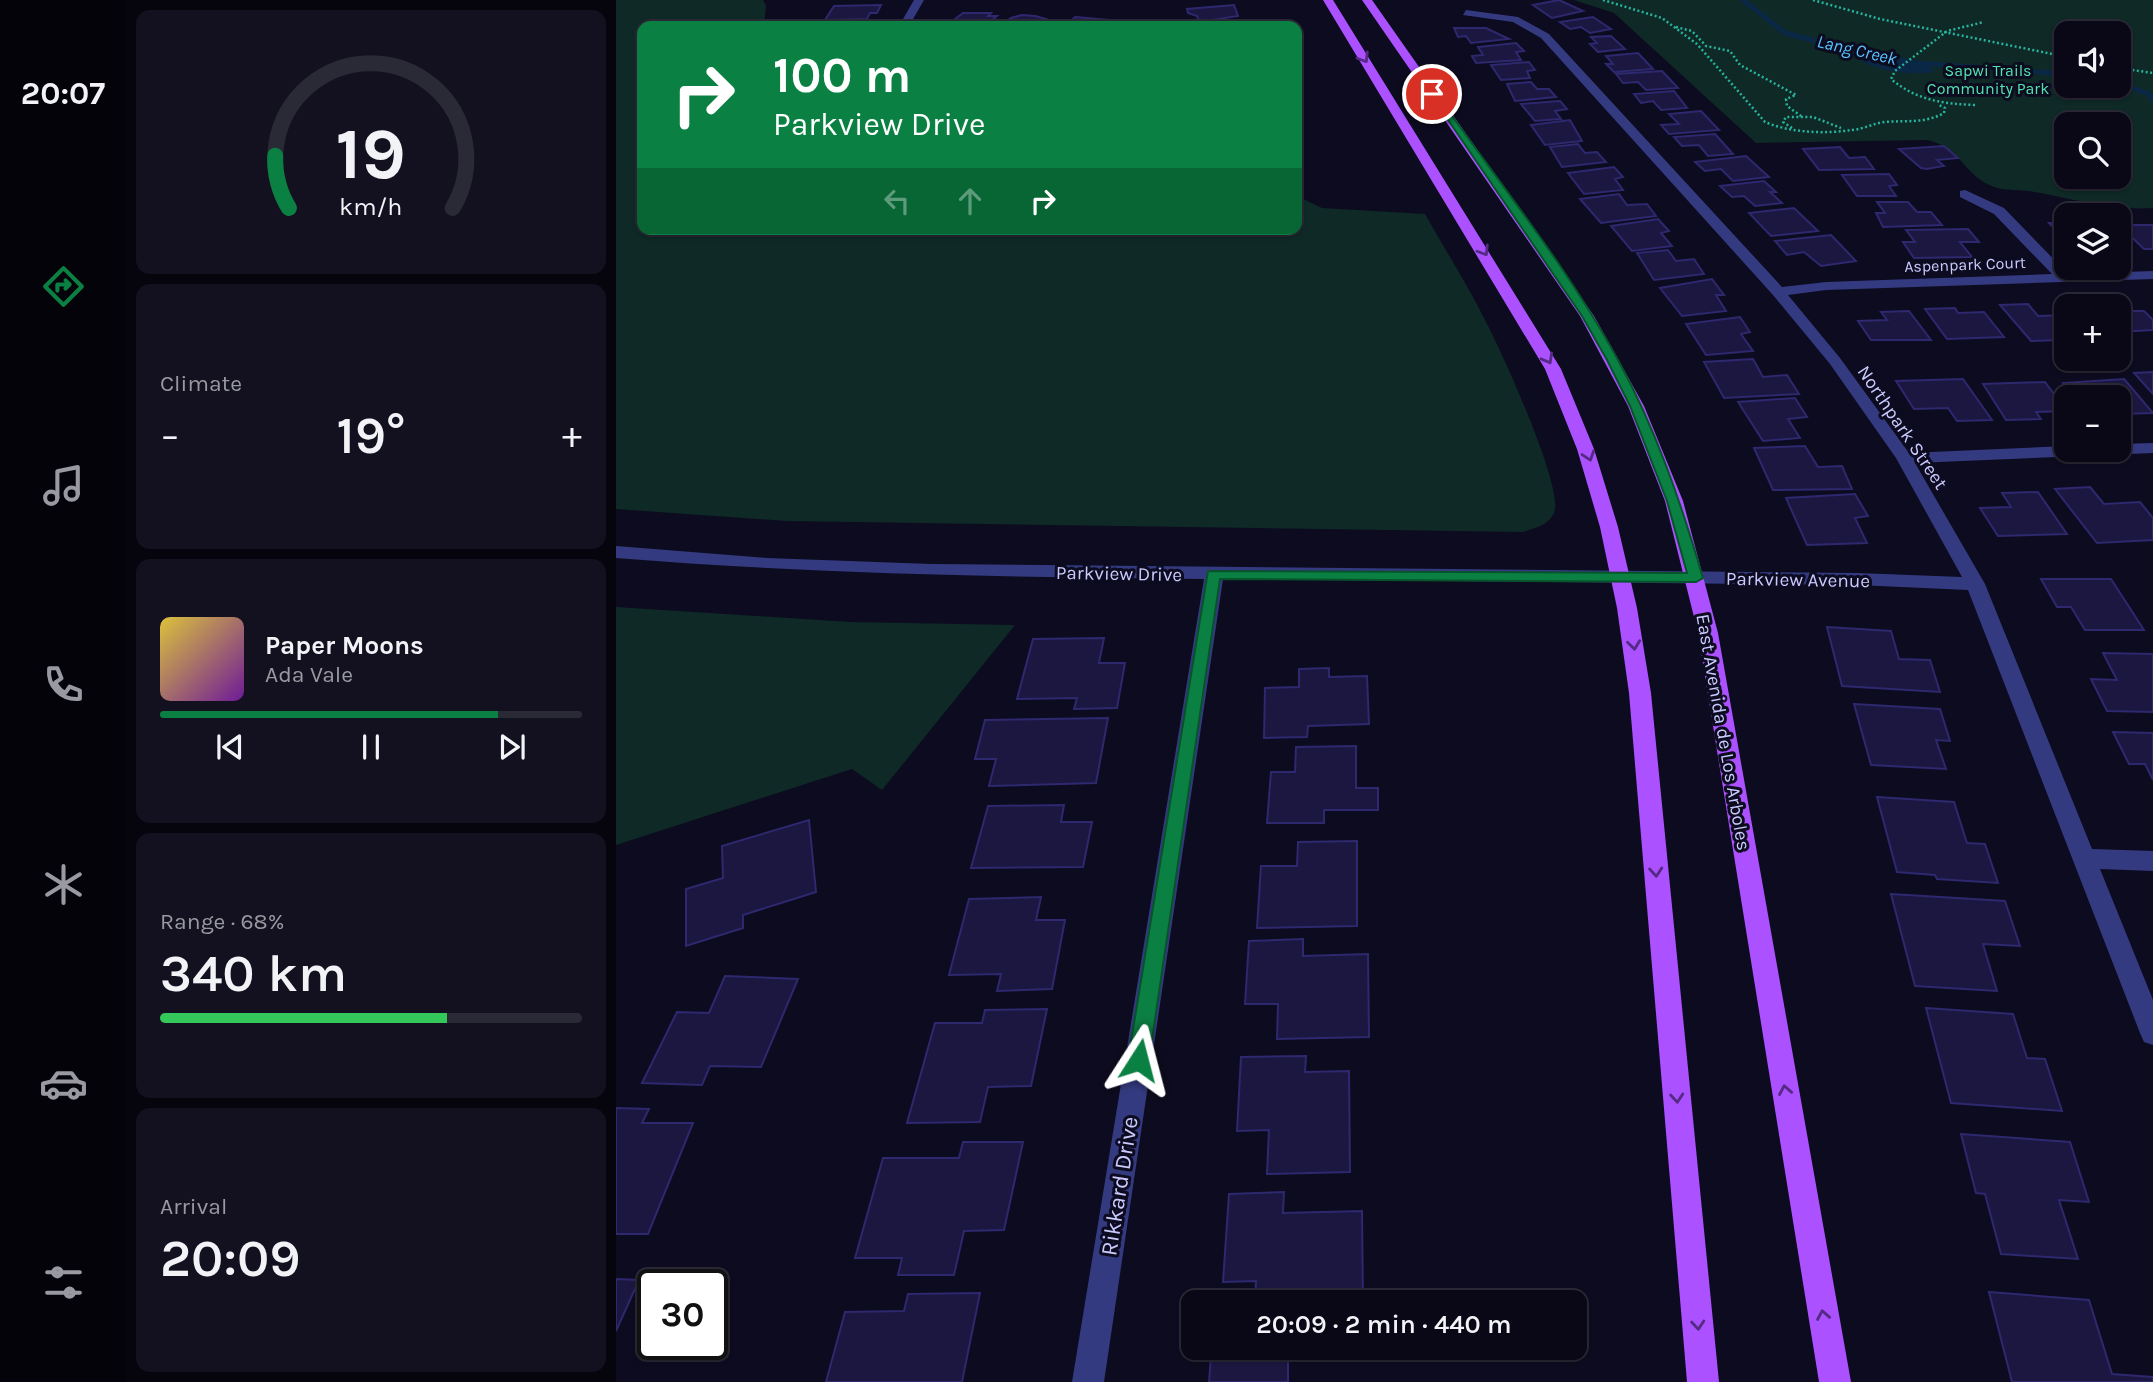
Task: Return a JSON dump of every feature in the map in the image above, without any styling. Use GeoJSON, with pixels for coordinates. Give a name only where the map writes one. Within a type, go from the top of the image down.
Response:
{"type":"FeatureCollection","features":[{"type":"Feature","properties":{"kind":"main road"},"geometry":{"type":"LineString","coordinates":[[1328,0],[1553,369],[1578,422],[1602,498],[1622,578],[1640,693],[1703,1382]]}},
{"type":"Feature","properties":{"kind":"main road","name":"East Avenida de Los Arboles"},"geometry":{"type":"LineString","coordinates":[[1367,0],[1587,316],[1636,406],[1674,501],[1696,578],[1835,1382]]}},
{"type":"Feature","properties":{"kind":"street"},"geometry":{"type":"LineString","coordinates":[[907,21],[919,0]]}},
{"type":"Feature","properties":{"kind":"street","name":"Northpark Street"},"geometry":{"type":"LineString","coordinates":[[1466,13],[1515,19],[1545,36],[1778,292],[1835,361],[1904,458],[1975,584],[2153,1033]]}},
{"type":"Feature","properties":{"kind":"street"},"geometry":{"type":"LineString","coordinates":[[1965,194],[1999,211],[2054,268]]}},
{"type":"Feature","properties":{"kind":"street","name":"Aspenpark Court"},"geometry":{"type":"LineString","coordinates":[[2131,276],[2153,275]]}},
{"type":"Feature","properties":{"kind":"street","name":"Aspenpark Court"},"geometry":{"type":"LineString","coordinates":[[1778,292],[1826,286],[2054,278]]}},
{"type":"Feature","properties":{"kind":"street"},"geometry":{"type":"LineString","coordinates":[[1904,458],[2153,449]]}},
{"type":"Feature","properties":{"kind":"street","name":"Parkview Drive"},"geometry":{"type":"LineString","coordinates":[[616,552],[808,566],[1622,578]]}},
{"type":"Feature","properties":{"kind":"street","name":"Rikkard Drive"},"geometry":{"type":"LineString","coordinates":[[1088,1382],[1213,574]]}},
{"type":"Feature","properties":{"kind":"street","name":"Parkview Avenue"},"geometry":{"type":"LineString","coordinates":[[1622,578],[1975,584]]}},
{"type":"Feature","properties":{"kind":"street"},"geometry":{"type":"LineString","coordinates":[[2086,859],[2153,861]]}},
{"type":"Feature","properties":{"kind":"path"},"geometry":{"type":"LineString","coordinates":[[1603,0],[1662,18],[1716,64],[1765,122],[1773,127],[1796,130],[1845,131],[1886,122],[1936,119],[1944,113],[1945,108],[1898,86],[1891,79],[1895,71],[1914,54],[1947,31],[1984,22]]}},
{"type":"Feature","properties":{"kind":"path"},"geometry":{"type":"LineString","coordinates":[[1812,0],[1880,19],[2054,54]]}},
{"type":"Feature","properties":{"kind":"path"},"geometry":{"type":"LineString","coordinates":[[1674,27],[1692,31],[1706,46],[1730,51],[1740,65],[1796,95],[1786,99],[1787,106],[1801,116]]}},
{"type":"Feature","properties":{"kind":"path"},"geometry":{"type":"LineString","coordinates":[[2131,70],[2153,74]]}},
{"type":"Feature","properties":{"kind":"path"},"geometry":{"type":"LineString","coordinates":[[1939,105],[1975,106]]}},
{"type":"Feature","properties":{"kind":"path"},"geometry":{"type":"LineString","coordinates":[[1796,130],[1783,122],[1786,117],[1801,116],[1826,121],[1845,131]]}},
{"type":"Feature","properties":{"kind":"green space"},"geometry":{"type":"Polygon","coordinates":[[[616,0],[763,0],[766,6],[764,21],[637,21],[637,235],[1302,235],[1302,198],[1322,208],[1425,214],[1494,337],[1541,450],[1555,499],[1551,517],[1544,524],[1523,532],[787,521],[616,509],[616,0]]]}},
{"type":"Feature","properties":{"kind":"green space","name":"Sapwi Trails Community Park"},"geometry":{"type":"Polygon","coordinates":[[[1574,0],[2153,0],[2153,208],[2131,208],[2131,203],[2091,203],[1994,187],[1975,176],[1946,148],[1927,140],[1756,143],[1614,13],[1574,0]]]}},
{"type":"Feature","properties":{"kind":"green space"},"geometry":{"type":"Polygon","coordinates":[[[616,607],[850,622],[1015,625],[882,790],[852,769],[616,845],[616,607]]]}},
{"type":"Feature","properties":{"kind":"water"},"geometry":{"type":"Polygon","coordinates":[[[1852,47],[1928,63],[1935,72],[1912,73],[1878,68],[1848,52],[1852,47]]]}},
{"type":"Feature","properties":{"kind":"building"},"geometry":{"type":"Polygon","coordinates":[[[1559,0],[1583,11],[1552,18],[1533,5],[1559,0]]]}},
{"type":"Feature","properties":{"kind":"building"},"geometry":{"type":"Polygon","coordinates":[[[881,5],[877,13],[870,13],[867,19],[825,20],[834,6],[881,5]]]}},
{"type":"Feature","properties":{"kind":"building"},"geometry":{"type":"Polygon","coordinates":[[[1234,5],[1238,16],[1199,21],[1197,16],[1188,13],[1187,9],[1234,5]]]}},
{"type":"Feature","properties":{"kind":"building"},"geometry":{"type":"Polygon","coordinates":[[[963,13],[991,13],[988,16],[997,16],[991,21],[953,21],[963,13]]]}},
{"type":"Feature","properties":{"kind":"building"},"geometry":{"type":"Polygon","coordinates":[[[1022,15],[1046,19],[1007,21],[1022,15]]]}},
{"type":"Feature","properties":{"kind":"building"},"geometry":{"type":"Polygon","coordinates":[[[1075,17],[1110,20],[1109,21],[1071,21],[1075,17]]]}},
{"type":"Feature","properties":{"kind":"building"},"geometry":{"type":"Polygon","coordinates":[[[1593,17],[1611,29],[1590,33],[1581,27],[1570,29],[1560,22],[1593,17]]]}},
{"type":"Feature","properties":{"kind":"building"},"geometry":{"type":"Polygon","coordinates":[[[1454,28],[1486,28],[1509,39],[1471,43],[1466,36],[1458,37],[1454,28]]]}},
{"type":"Feature","properties":{"kind":"building"},"geometry":{"type":"Polygon","coordinates":[[[1611,36],[1625,49],[1598,52],[1590,44],[1597,43],[1591,37],[1611,36]]]}},
{"type":"Feature","properties":{"kind":"building"},"geometry":{"type":"Polygon","coordinates":[[[1516,43],[1524,51],[1516,52],[1521,60],[1476,63],[1472,56],[1483,55],[1478,47],[1516,43]]]}},
{"type":"Feature","properties":{"kind":"building"},"geometry":{"type":"Polygon","coordinates":[[[1638,53],[1653,69],[1614,72],[1606,64],[1613,64],[1606,56],[1638,53]]]}},
{"type":"Feature","properties":{"kind":"building"},"geometry":{"type":"Polygon","coordinates":[[[1529,62],[1535,70],[1527,71],[1530,78],[1501,80],[1491,65],[1529,62]]]}},
{"type":"Feature","properties":{"kind":"building"},"geometry":{"type":"Polygon","coordinates":[[[1662,71],[1678,88],[1646,90],[1638,82],[1623,83],[1616,74],[1662,71]]]}},
{"type":"Feature","properties":{"kind":"building"},"geometry":{"type":"Polygon","coordinates":[[[1531,82],[1537,89],[1549,89],[1556,97],[1515,101],[1507,84],[1531,82]]]}},
{"type":"Feature","properties":{"kind":"building"},"geometry":{"type":"Polygon","coordinates":[[[1674,91],[1687,108],[1661,110],[1653,101],[1641,103],[1634,94],[1674,91]]]}},
{"type":"Feature","properties":{"kind":"building"},"geometry":{"type":"Polygon","coordinates":[[[1560,101],[1567,109],[1555,111],[1561,119],[1535,121],[1521,104],[1560,101]]]}},
{"type":"Feature","properties":{"kind":"building"},"geometry":{"type":"Polygon","coordinates":[[[1701,111],[1719,130],[1669,134],[1661,125],[1679,124],[1669,114],[1701,111]]]}},
{"type":"Feature","properties":{"kind":"building"},"geometry":{"type":"Polygon","coordinates":[[[1570,120],[1582,141],[1545,145],[1531,125],[1570,120]]]}},
{"type":"Feature","properties":{"kind":"building"},"geometry":{"type":"Polygon","coordinates":[[[1715,134],[1733,154],[1708,156],[1699,145],[1682,146],[1674,137],[1715,134]]]}},
{"type":"Feature","properties":{"kind":"building"},"geometry":{"type":"Polygon","coordinates":[[[1578,144],[1585,153],[1597,152],[1606,162],[1562,167],[1550,147],[1578,144]]]}},
{"type":"Feature","properties":{"kind":"building"},"geometry":{"type":"Polygon","coordinates":[[[1944,146],[1958,158],[1937,160],[1944,166],[1927,169],[1921,168],[1899,149],[1944,146]]]}},
{"type":"Feature","properties":{"kind":"building"},"geometry":{"type":"Polygon","coordinates":[[[1840,147],[1849,158],[1865,157],[1874,169],[1819,170],[1803,149],[1840,147]]]}},
{"type":"Feature","properties":{"kind":"building"},"geometry":{"type":"Polygon","coordinates":[[[1746,156],[1769,177],[1733,181],[1721,169],[1705,171],[1695,162],[1746,156]]]}},
{"type":"Feature","properties":{"kind":"building"},"geometry":{"type":"Polygon","coordinates":[[[1614,167],[1623,177],[1615,179],[1623,190],[1584,194],[1568,173],[1614,167]]]}},
{"type":"Feature","properties":{"kind":"building"},"geometry":{"type":"Polygon","coordinates":[[[1889,174],[1897,185],[1889,186],[1896,196],[1857,196],[1842,175],[1889,174]]]}},
{"type":"Feature","properties":{"kind":"building"},"geometry":{"type":"Polygon","coordinates":[[[1764,181],[1776,192],[1770,192],[1782,203],[1755,206],[1744,196],[1732,197],[1720,186],[1764,181]]]}},
{"type":"Feature","properties":{"kind":"building"},"geometry":{"type":"Polygon","coordinates":[[[1619,194],[1627,205],[1647,204],[1656,216],[1601,223],[1580,199],[1619,194]]]}},
{"type":"Feature","properties":{"kind":"building"},"geometry":{"type":"Polygon","coordinates":[[[1877,202],[1908,202],[1917,212],[1931,212],[1942,225],[1883,227],[1876,213],[1885,213],[1877,202]]]}},
{"type":"Feature","properties":{"kind":"building"},"geometry":{"type":"Polygon","coordinates":[[[1794,208],[1818,231],[1771,236],[1749,213],[1794,208]]]}},
{"type":"Feature","properties":{"kind":"building"},"geometry":{"type":"Polygon","coordinates":[[[1658,219],[1669,231],[1661,233],[1672,246],[1632,251],[1611,226],[1658,219]]]}},
{"type":"Feature","properties":{"kind":"building"},"geometry":{"type":"Polygon","coordinates":[[[2131,225],[2153,225],[2153,249],[2144,249],[2131,237],[2131,225]]]}},
{"type":"Feature","properties":{"kind":"building"},"geometry":{"type":"Polygon","coordinates":[[[1968,229],[1979,242],[1960,242],[1972,257],[1914,258],[1903,242],[1915,242],[1906,230],[1968,229]]]}},
{"type":"Feature","properties":{"kind":"building"},"geometry":{"type":"Polygon","coordinates":[[[1831,235],[1856,261],[1821,266],[1804,252],[1787,255],[1775,241],[1831,235]]]}},
{"type":"Feature","properties":{"kind":"building"},"geometry":{"type":"Polygon","coordinates":[[[1668,250],[1676,261],[1694,259],[1704,274],[1654,280],[1637,253],[1668,250]]]}},
{"type":"Feature","properties":{"kind":"building"},"geometry":{"type":"Polygon","coordinates":[[[1712,279],[1724,295],[1716,295],[1726,311],[1682,316],[1660,288],[1712,279]]]}},
{"type":"Feature","properties":{"kind":"building"},"geometry":{"type":"Polygon","coordinates":[[[2028,304],[2038,316],[2054,315],[2054,340],[2031,341],[2000,305],[2028,304]]]}},
{"type":"Feature","properties":{"kind":"building"},"geometry":{"type":"Polygon","coordinates":[[[1955,308],[1958,313],[1984,312],[2004,337],[1947,339],[1925,309],[1955,308]]]}},
{"type":"Feature","properties":{"kind":"building"},"geometry":{"type":"Polygon","coordinates":[[[1909,311],[1931,340],[1871,340],[1858,321],[1887,320],[1881,312],[1909,311]]]}},
{"type":"Feature","properties":{"kind":"building"},"geometry":{"type":"Polygon","coordinates":[[[2131,311],[2144,311],[2153,320],[2153,330],[2131,331],[2131,311]]]}},
{"type":"Feature","properties":{"kind":"building"},"geometry":{"type":"Polygon","coordinates":[[[1740,317],[1750,332],[1741,334],[1753,351],[1706,355],[1686,324],[1740,317]]]}},
{"type":"Feature","properties":{"kind":"building"},"geometry":{"type":"Polygon","coordinates":[[[1753,359],[1763,377],[1787,375],[1799,394],[1724,398],[1704,362],[1753,359]]]}},
{"type":"Feature","properties":{"kind":"building"},"geometry":{"type":"Polygon","coordinates":[[[2153,372],[2153,394],[2134,373],[2153,372]]]}},
{"type":"Feature","properties":{"kind":"building"},"geometry":{"type":"Polygon","coordinates":[[[1963,379],[1992,420],[1957,421],[1948,408],[1914,409],[1896,381],[1963,379]]]}},
{"type":"Feature","properties":{"kind":"building"},"geometry":{"type":"Polygon","coordinates":[[[2124,379],[2129,385],[2065,385],[2063,383],[2124,379]]]}},
{"type":"Feature","properties":{"kind":"building"},"geometry":{"type":"Polygon","coordinates":[[[2045,382],[2054,394],[2054,411],[2036,412],[2041,419],[2006,420],[1983,384],[2045,382]]]}},
{"type":"Feature","properties":{"kind":"building"},"geometry":{"type":"Polygon","coordinates":[[[2131,387],[2153,413],[2131,414],[2131,387]]]}},
{"type":"Feature","properties":{"kind":"building"},"geometry":{"type":"Polygon","coordinates":[[[1795,398],[1807,417],[1788,419],[1800,438],[1763,441],[1738,402],[1795,398]]]}},
{"type":"Feature","properties":{"kind":"building"},"geometry":{"type":"Polygon","coordinates":[[[1805,446],[1818,467],[1842,466],[1852,489],[1773,490],[1754,448],[1805,446]]]}},
{"type":"Feature","properties":{"kind":"building"},"geometry":{"type":"Polygon","coordinates":[[[2090,487],[2104,504],[2140,502],[2153,518],[2153,540],[2097,543],[2055,489],[2090,487]]]}},
{"type":"Feature","properties":{"kind":"building"},"geometry":{"type":"Polygon","coordinates":[[[2038,492],[2067,534],[1998,536],[1980,508],[2011,507],[2002,493],[2038,492]]]}},
{"type":"Feature","properties":{"kind":"building"},"geometry":{"type":"Polygon","coordinates":[[[1855,494],[1868,516],[1855,518],[1867,543],[1807,545],[1786,498],[1855,494]]]}},
{"type":"Feature","properties":{"kind":"building"},"geometry":{"type":"Polygon","coordinates":[[[2041,579],[2111,579],[2144,630],[2085,630],[2071,607],[2057,607],[2041,579]]]}},
{"type":"Feature","properties":{"kind":"building"},"geometry":{"type":"Polygon","coordinates":[[[1827,627],[1891,631],[1899,659],[1930,660],[1940,692],[1842,686],[1827,627]]]}},
{"type":"Feature","properties":{"kind":"building"},"geometry":{"type":"Polygon","coordinates":[[[1104,638],[1099,663],[1125,663],[1117,708],[1074,709],[1077,698],[1017,699],[1033,639],[1104,638]]]}},
{"type":"Feature","properties":{"kind":"building"},"geometry":{"type":"Polygon","coordinates":[[[2103,653],[2153,654],[2153,712],[2107,711],[2091,679],[2117,680],[2103,653]]]}},
{"type":"Feature","properties":{"kind":"building"},"geometry":{"type":"Polygon","coordinates":[[[1329,668],[1329,677],[1367,676],[1369,724],[1308,726],[1307,737],[1264,738],[1265,688],[1299,687],[1299,669],[1329,668]]]}},
{"type":"Feature","properties":{"kind":"building"},"geometry":{"type":"Polygon","coordinates":[[[1854,704],[1940,709],[1950,741],[1936,740],[1946,769],[1871,765],[1854,704]]]}},
{"type":"Feature","properties":{"kind":"building"},"geometry":{"type":"Polygon","coordinates":[[[1108,718],[1096,783],[989,786],[996,759],[975,759],[985,720],[1108,718]]]}},
{"type":"Feature","properties":{"kind":"building"},"geometry":{"type":"Polygon","coordinates":[[[2113,732],[2153,733],[2153,780],[2145,764],[2129,764],[2113,732]]]}},
{"type":"Feature","properties":{"kind":"building"},"geometry":{"type":"Polygon","coordinates":[[[1356,746],[1356,788],[1378,788],[1378,810],[1324,810],[1324,823],[1267,823],[1271,772],[1295,772],[1296,747],[1356,746]]]}},
{"type":"Feature","properties":{"kind":"building"},"geometry":{"type":"Polygon","coordinates":[[[1877,797],[1954,802],[1967,843],[1985,844],[1998,883],[1937,879],[1935,875],[1897,872],[1877,797]]]}},
{"type":"Feature","properties":{"kind":"building"},"geometry":{"type":"Polygon","coordinates":[[[1064,805],[1061,822],[1092,822],[1083,867],[971,868],[988,806],[1064,805]]]}},
{"type":"Feature","properties":{"kind":"building"},"geometry":{"type":"Polygon","coordinates":[[[809,820],[816,892],[743,915],[743,928],[686,946],[686,889],[723,878],[722,846],[809,820]]]}},
{"type":"Feature","properties":{"kind":"building"},"geometry":{"type":"Polygon","coordinates":[[[1357,841],[1357,926],[1257,928],[1261,866],[1297,866],[1298,842],[1357,841]]]}},
{"type":"Feature","properties":{"kind":"building"},"geometry":{"type":"Polygon","coordinates":[[[1891,894],[2005,901],[2020,946],[1983,944],[1997,991],[1915,986],[1891,894]]]}},
{"type":"Feature","properties":{"kind":"building"},"geometry":{"type":"Polygon","coordinates":[[[1041,897],[1036,920],[1065,920],[1052,989],[997,991],[1001,974],[949,975],[969,899],[1041,897]]]}},
{"type":"Feature","properties":{"kind":"building"},"geometry":{"type":"Polygon","coordinates":[[[1303,939],[1303,956],[1368,954],[1369,1037],[1277,1039],[1278,1004],[1245,1004],[1249,941],[1303,939]]]}},
{"type":"Feature","properties":{"kind":"building"},"geometry":{"type":"Polygon","coordinates":[[[725,976],[798,979],[761,1067],[710,1066],[702,1085],[642,1083],[677,1012],[709,1013],[725,976]]]}},
{"type":"Feature","properties":{"kind":"building"},"geometry":{"type":"Polygon","coordinates":[[[1926,1008],[2013,1014],[2027,1058],[2045,1059],[2062,1111],[1951,1103],[1926,1008]]]}},
{"type":"Feature","properties":{"kind":"building"},"geometry":{"type":"Polygon","coordinates":[[[1047,1009],[1031,1086],[988,1087],[980,1122],[907,1123],[935,1023],[982,1023],[985,1010],[1047,1009]]]}},
{"type":"Feature","properties":{"kind":"building"},"geometry":{"type":"Polygon","coordinates":[[[1306,1056],[1305,1072],[1349,1071],[1350,1172],[1267,1174],[1269,1130],[1237,1131],[1241,1057],[1306,1056]]]}},
{"type":"Feature","properties":{"kind":"building"},"geometry":{"type":"Polygon","coordinates":[[[616,1108],[649,1109],[642,1123],[693,1123],[648,1234],[616,1234],[616,1108]]]}},
{"type":"Feature","properties":{"kind":"building"},"geometry":{"type":"Polygon","coordinates":[[[1961,1134],[2070,1142],[2089,1202],[2059,1200],[2078,1259],[2001,1254],[1985,1194],[1976,1193],[1961,1134]]]}},
{"type":"Feature","properties":{"kind":"building"},"geometry":{"type":"Polygon","coordinates":[[[963,1142],[1023,1142],[1004,1230],[964,1231],[954,1275],[898,1275],[902,1258],[855,1258],[883,1158],[959,1158],[963,1142]]]}},
{"type":"Feature","properties":{"kind":"building"},"geometry":{"type":"Polygon","coordinates":[[[1284,1192],[1283,1213],[1362,1211],[1363,1290],[1256,1290],[1256,1281],[1223,1282],[1229,1194],[1284,1192]]]}},
{"type":"Feature","properties":{"kind":"building"},"geometry":{"type":"Polygon","coordinates":[[[616,1279],[637,1280],[637,1284],[616,1331],[616,1279]]]}},
{"type":"Feature","properties":{"kind":"building"},"geometry":{"type":"Polygon","coordinates":[[[1989,1292],[2089,1300],[2112,1374],[2153,1377],[2153,1382],[2012,1382],[1989,1292]]]}},
{"type":"Feature","properties":{"kind":"building"},"geometry":{"type":"Polygon","coordinates":[[[980,1293],[962,1382],[826,1382],[845,1312],[904,1311],[908,1294],[980,1293]]]}},
{"type":"Feature","properties":{"kind":"building"},"geometry":{"type":"Polygon","coordinates":[[[1211,1360],[1288,1360],[1288,1382],[1209,1382],[1211,1360]]]}},
{"type":"Feature","properties":{"kind":"waterway","name":"Lang Creek"},"geometry":{"type":"LineString","coordinates":[[1743,0],[1785,33],[1863,53]]}},
{"type":"Feature","properties":{"kind":"waterway","name":"Lang Creek"},"geometry":{"type":"LineString","coordinates":[[1916,63],[2054,73]]}},
{"type":"Feature","properties":{"kind":"waterway","name":"Lang Creek"},"geometry":{"type":"LineString","coordinates":[[2131,87],[2149,94],[2153,101]]}},
{"type":"Feature","properties":{"kind":"route"},"geometry":{"type":"LineString","coordinates":[[1139,1060],[1213,574],[1696,578],[1674,501],[1636,406],[1612,360],[1587,316],[1432,94]]}}]}
